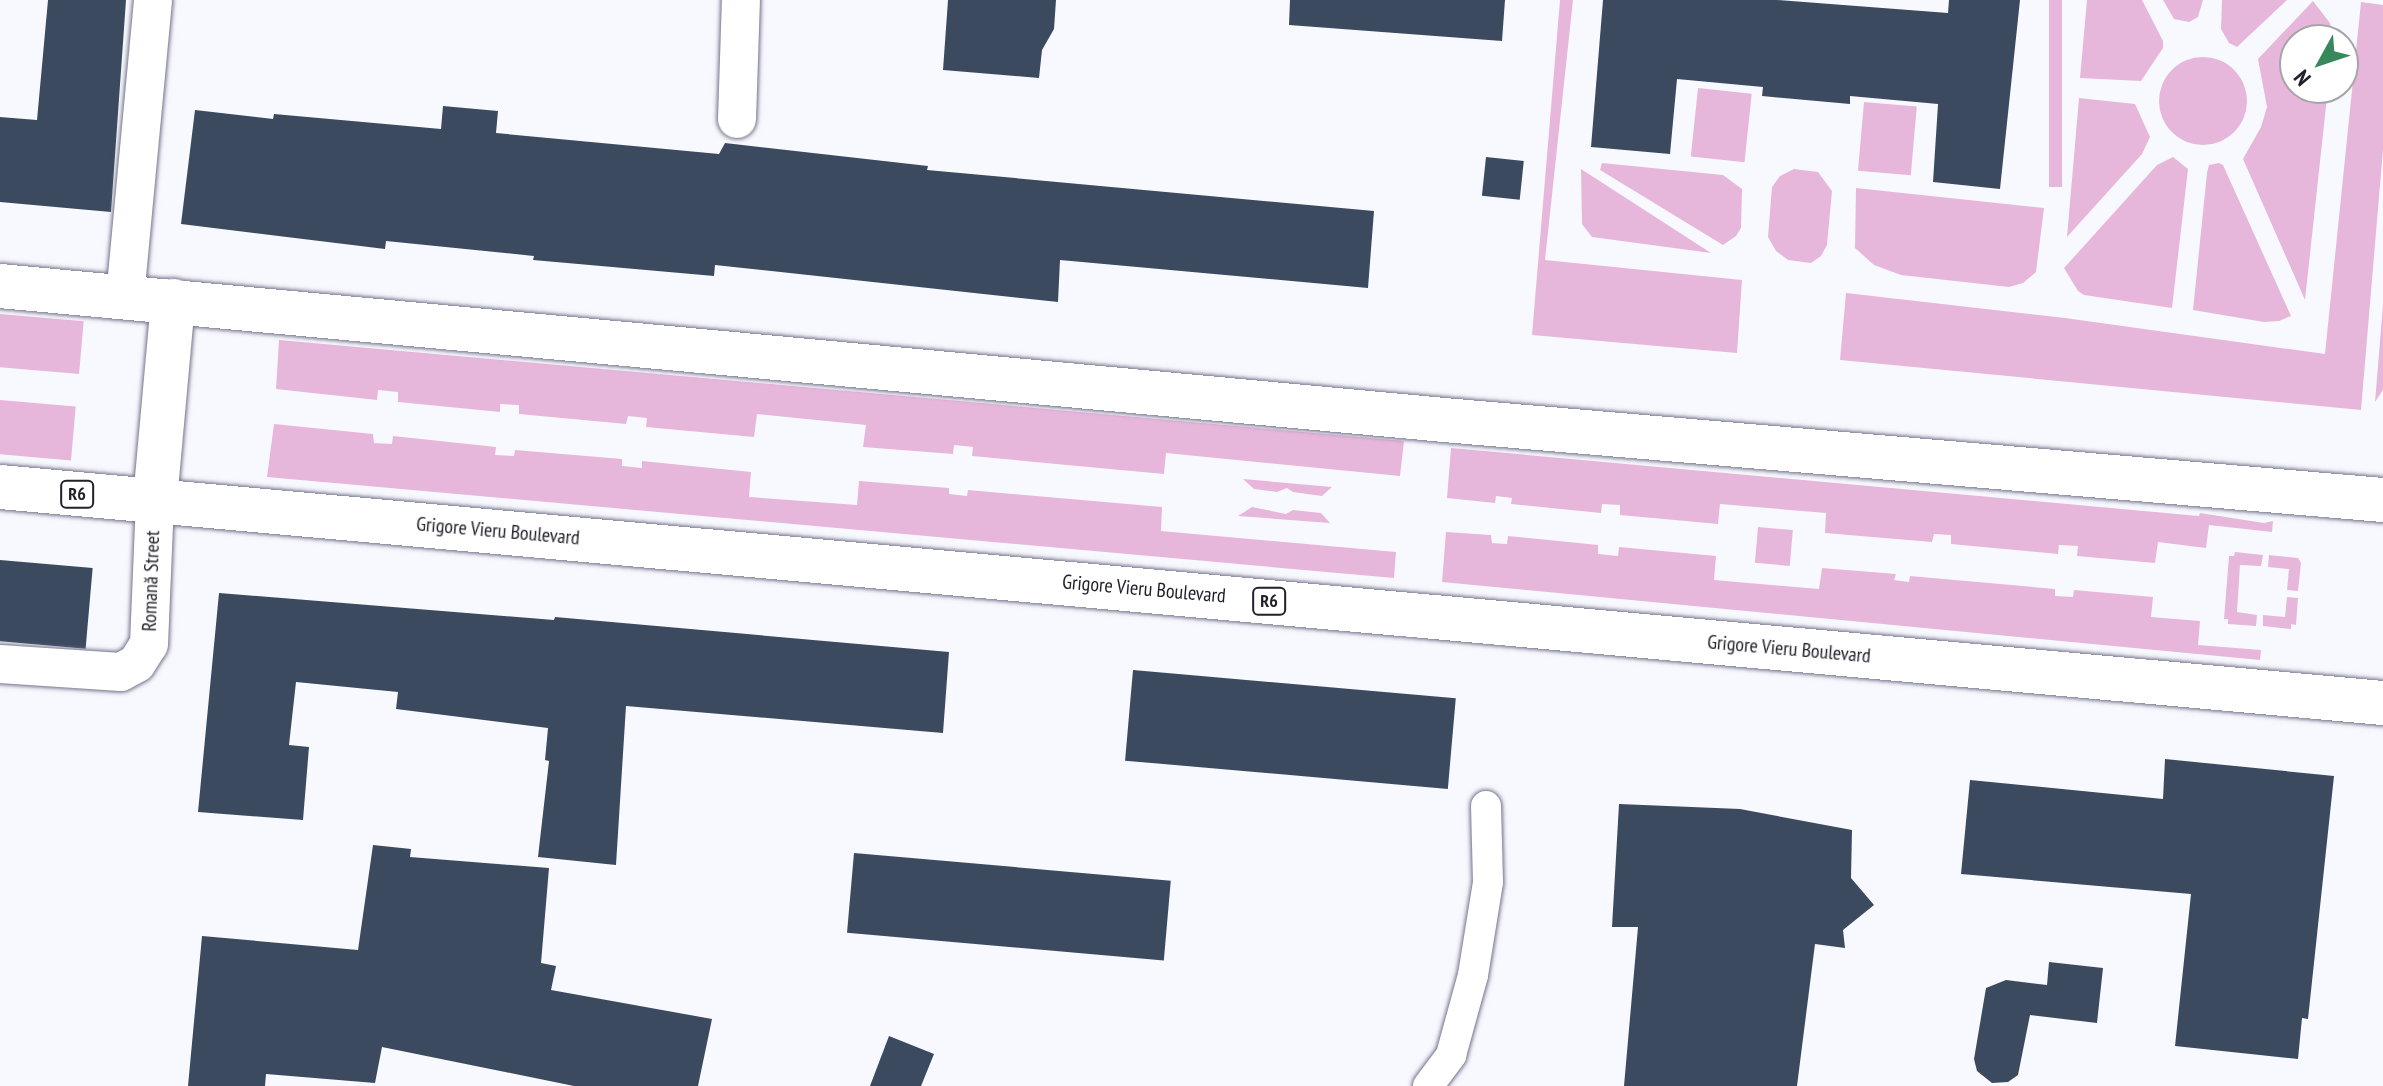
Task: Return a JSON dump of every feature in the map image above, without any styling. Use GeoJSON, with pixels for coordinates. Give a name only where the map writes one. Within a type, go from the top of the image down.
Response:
{"type":"FeatureCollection","features":[{"type":"Feature","properties":{"kind":"main road"},"geometry":{"type":"LineString","coordinates":[[0,286],[1444,420],[2383,500]]}},
{"type":"Feature","properties":{"kind":"main road"},"geometry":{"type":"LineString","coordinates":[[155,500],[173,301]]}},
{"type":"Feature","properties":{"kind":"main road","name":"Grigore Vieru Boulevard"},"geometry":{"type":"LineString","coordinates":[[0,487],[2383,703]]}},
{"type":"Feature","properties":{"kind":"street"},"geometry":{"type":"LineString","coordinates":[[125,297],[153,0]]}},
{"type":"Feature","properties":{"kind":"street"},"geometry":{"type":"LineString","coordinates":[[737,119],[741,0]]}},
{"type":"Feature","properties":{"kind":"street","name":"Romană Street"},"geometry":{"type":"LineString","coordinates":[[0,664],[121,672],[137,663],[149,644],[155,500]]}},
{"type":"Feature","properties":{"kind":"street"},"geometry":{"type":"LineString","coordinates":[[1428,1086],[1451,1055],[1473,975],[1488,882],[1486,806]]}},
{"type":"Feature","properties":{"kind":"shaded area"},"geometry":{"type":"Polygon","coordinates":[[[1560,0],[1573,0],[1545,260],[1742,280],[1737,353],[1532,335],[1560,0]]]}},
{"type":"Feature","properties":{"kind":"shaded area"},"geometry":{"type":"Polygon","coordinates":[[[2049,0],[2062,0],[2062,187],[2049,187],[2049,0]]]}},
{"type":"Feature","properties":{"kind":"shaded area"},"geometry":{"type":"Polygon","coordinates":[[[2087,0],[2142,0],[2163,41],[2163,48],[2141,81],[2080,78],[2087,0]]]}},
{"type":"Feature","properties":{"kind":"shaded area"},"geometry":{"type":"Polygon","coordinates":[[[2163,0],[2203,0],[2198,17],[2189,22],[2174,19],[2163,0]]]}},
{"type":"Feature","properties":{"kind":"shaded area"},"geometry":{"type":"Polygon","coordinates":[[[2222,0],[2287,0],[2237,47],[2229,43],[2221,29],[2222,0]]]}},
{"type":"Feature","properties":{"kind":"shaded area"},"geometry":{"type":"Polygon","coordinates":[[[2313,1],[2330,24],[2291,24],[2313,1]]]}},
{"type":"Feature","properties":{"kind":"shaded area"},"geometry":{"type":"Polygon","coordinates":[[[2361,2],[2383,5],[2383,150],[2361,410],[1840,360],[1846,293],[2065,318],[2325,354],[2351,104],[2359,104],[2361,2]]]}},
{"type":"Feature","properties":{"kind":"shaded area"},"geometry":{"type":"Polygon","coordinates":[[[2279,37],[2279,104],[2326,104],[2305,300],[2243,159],[2261,127],[2267,107],[2258,59],[2279,37]]]}},
{"type":"Feature","properties":{"kind":"shaded area"},"geometry":{"type":"Polygon","coordinates":[[[2203,57],[2228,64],[2240,76],[2247,101],[2240,126],[2228,138],[2203,145],[2178,138],[2166,126],[2159,101],[2166,76],[2178,64],[2203,57]]]}},
{"type":"Feature","properties":{"kind":"shaded area"},"geometry":{"type":"Polygon","coordinates":[[[1698,88],[1752,94],[1744,162],[1691,157],[1698,88]]]}},
{"type":"Feature","properties":{"kind":"shaded area"},"geometry":{"type":"Polygon","coordinates":[[[2079,98],[2135,104],[2150,137],[2142,154],[2067,237],[2079,98]]]}},
{"type":"Feature","properties":{"kind":"shaded area"},"geometry":{"type":"Polygon","coordinates":[[[1864,102],[1917,107],[1911,175],[1858,171],[1864,102]]]}},
{"type":"Feature","properties":{"kind":"shaded area"},"geometry":{"type":"Polygon","coordinates":[[[2173,157],[2188,169],[2172,308],[2084,295],[2078,291],[2064,268],[2157,165],[2173,157]]]}},
{"type":"Feature","properties":{"kind":"shaded area"},"geometry":{"type":"Polygon","coordinates":[[[1602,163],[1723,175],[1742,189],[1741,228],[1723,245],[1600,170],[1602,163]]]}},
{"type":"Feature","properties":{"kind":"shaded area"},"geometry":{"type":"Polygon","coordinates":[[[2209,165],[2223,165],[2291,316],[2264,322],[2193,310],[2207,173],[2209,165]]]}},
{"type":"Feature","properties":{"kind":"shaded area"},"geometry":{"type":"Polygon","coordinates":[[[1581,169],[1711,253],[1592,237],[1582,224],[1581,169]]]}},
{"type":"Feature","properties":{"kind":"shaded area"},"geometry":{"type":"Polygon","coordinates":[[[1794,169],[1818,172],[1832,191],[1827,245],[1821,256],[1811,263],[1788,260],[1776,251],[1768,237],[1772,187],[1780,176],[1794,169]]]}},
{"type":"Feature","properties":{"kind":"shaded area"},"geometry":{"type":"Polygon","coordinates":[[[1856,188],[2044,208],[2036,272],[2023,283],[2009,287],[1901,275],[1874,265],[1855,248],[1856,188]]]}},
{"type":"Feature","properties":{"kind":"shaded area"},"geometry":{"type":"Polygon","coordinates":[[[2383,305],[2383,390],[2375,402],[2383,305]]]}},
{"type":"Feature","properties":{"kind":"shaded area"},"geometry":{"type":"Polygon","coordinates":[[[0,314],[84,321],[79,374],[0,367],[0,314]]]}},
{"type":"Feature","properties":{"kind":"shaded area"},"geometry":{"type":"Polygon","coordinates":[[[279,340],[1404,441],[1400,476],[1166,453],[1164,474],[972,456],[973,447],[954,445],[953,454],[863,447],[866,425],[757,414],[754,437],[646,427],[647,418],[628,416],[626,424],[519,414],[519,405],[500,404],[500,412],[398,402],[398,392],[378,390],[377,400],[276,389],[279,340]]]}},
{"type":"Feature","properties":{"kind":"shaded area"},"geometry":{"type":"Polygon","coordinates":[[[0,400],[76,407],[71,460],[0,454],[0,400]]]}},
{"type":"Feature","properties":{"kind":"shaded area"},"geometry":{"type":"Polygon","coordinates":[[[274,424],[373,434],[374,443],[392,444],[393,436],[496,447],[495,455],[514,456],[515,450],[622,459],[622,466],[642,468],[642,461],[751,472],[749,497],[857,505],[859,481],[949,488],[949,494],[967,496],[968,490],[1162,507],[1161,531],[1396,552],[1394,578],[267,477],[274,424]]]}},
{"type":"Feature","properties":{"kind":"shaded area"},"geometry":{"type":"Polygon","coordinates":[[[1451,448],[2199,516],[2200,513],[2264,523],[2273,521],[2272,532],[2209,525],[2206,548],[2158,542],[2155,563],[2077,556],[2078,546],[2059,545],[2058,554],[1951,544],[1951,535],[1934,534],[1932,542],[1825,533],[1826,513],[1720,504],[1718,524],[1620,515],[1620,505],[1602,504],[1601,513],[1511,504],[1512,498],[1496,496],[1495,503],[1447,498],[1451,448]]]}},
{"type":"Feature","properties":{"kind":"shaded area"},"geometry":{"type":"Polygon","coordinates":[[[1243,479],[1332,487],[1322,496],[1293,492],[1287,488],[1277,492],[1254,489],[1243,479]]]}},
{"type":"Feature","properties":{"kind":"shaded area"},"geometry":{"type":"Polygon","coordinates":[[[1252,507],[1286,514],[1293,510],[1321,513],[1330,523],[1238,516],[1252,507]]]}},
{"type":"Feature","properties":{"kind":"shaded area"},"geometry":{"type":"Polygon","coordinates":[[[1758,527],[1793,530],[1790,566],[1755,563],[1758,527]]]}},
{"type":"Feature","properties":{"kind":"shaded area"},"geometry":{"type":"Polygon","coordinates":[[[1446,532],[1491,535],[1492,543],[1507,544],[1508,536],[1598,545],[1598,554],[1618,556],[1619,547],[1716,556],[1714,580],[1819,589],[1822,568],[1896,574],[1894,580],[1909,582],[1910,576],[2055,589],[2055,596],[2073,597],[2074,590],[2153,597],[2151,617],[2200,621],[2198,645],[2261,650],[2260,660],[1442,582],[1446,532]]]}},
{"type":"Feature","properties":{"kind":"shaded area"},"geometry":{"type":"Polygon","coordinates":[[[2235,552],[2263,555],[2261,566],[2240,565],[2237,612],[2257,615],[2256,626],[2228,624],[2228,619],[2224,619],[2229,556],[2234,556],[2235,552]]]}},
{"type":"Feature","properties":{"kind":"shaded area"},"geometry":{"type":"Polygon","coordinates":[[[2269,555],[2298,558],[2301,563],[2298,591],[2287,590],[2289,569],[2268,567],[2269,555]]]}},
{"type":"Feature","properties":{"kind":"shaded area"},"geometry":{"type":"Polygon","coordinates":[[[2287,597],[2298,598],[2296,625],[2291,624],[2291,629],[2263,626],[2263,615],[2285,617],[2287,597]]]}},
{"type":"Feature","properties":{"kind":"building"},"geometry":{"type":"Polygon","coordinates":[[[48,0],[126,0],[111,212],[0,202],[0,117],[37,120],[48,0]]]}},
{"type":"Feature","properties":{"kind":"building"},"geometry":{"type":"Polygon","coordinates":[[[948,0],[1056,0],[1054,29],[1042,50],[1039,78],[943,70],[948,0]]]}},
{"type":"Feature","properties":{"kind":"building"},"geometry":{"type":"Polygon","coordinates":[[[1290,0],[1505,0],[1502,41],[1289,25],[1290,0]]]}},
{"type":"Feature","properties":{"kind":"building"},"geometry":{"type":"Polygon","coordinates":[[[1603,0],[1777,0],[1948,13],[1949,0],[2020,0],[2000,189],[1933,182],[1938,104],[1850,96],[1850,104],[1762,96],[1763,87],[1677,79],[1670,154],[1591,147],[1603,0]]]}},
{"type":"Feature","properties":{"kind":"building"},"geometry":{"type":"Polygon","coordinates":[[[443,106],[498,111],[496,133],[719,154],[725,143],[928,166],[927,170],[1374,211],[1368,288],[1060,260],[1058,302],[715,265],[714,276],[533,260],[534,256],[386,241],[385,249],[181,224],[195,110],[273,119],[274,114],[441,129],[443,106]]]}},
{"type":"Feature","properties":{"kind":"building"},"geometry":{"type":"Polygon","coordinates":[[[1486,157],[1524,161],[1520,200],[1482,196],[1486,157]]]}},
{"type":"Feature","properties":{"kind":"building"},"geometry":{"type":"Polygon","coordinates":[[[0,560],[93,568],[86,649],[0,641],[0,560]]]}},
{"type":"Feature","properties":{"kind":"building"},"geometry":{"type":"Polygon","coordinates":[[[219,593],[554,620],[555,617],[949,652],[943,733],[626,706],[616,865],[538,857],[549,761],[545,760],[548,728],[396,709],[398,692],[296,682],[289,745],[309,747],[303,820],[198,812],[219,593]]]}},
{"type":"Feature","properties":{"kind":"building"},"geometry":{"type":"Polygon","coordinates":[[[1133,670],[1456,698],[1448,789],[1125,761],[1133,670]]]}},
{"type":"Feature","properties":{"kind":"building"},"geometry":{"type":"Polygon","coordinates":[[[2165,759],[2334,776],[2308,1019],[2302,1018],[2298,1059],[2175,1046],[2191,894],[1961,874],[1970,780],[2163,799],[2165,759]]]}},
{"type":"Feature","properties":{"kind":"building"},"geometry":{"type":"Polygon","coordinates":[[[1619,804],[1740,809],[1852,830],[1851,878],[1874,905],[1843,930],[1845,948],[1815,944],[1797,1086],[1624,1086],[1638,927],[1612,927],[1619,804]]]}},
{"type":"Feature","properties":{"kind":"building"},"geometry":{"type":"Polygon","coordinates":[[[373,845],[411,849],[410,857],[549,868],[541,963],[556,966],[551,990],[712,1019],[698,1086],[574,1086],[382,1047],[375,1083],[266,1074],[265,1086],[188,1086],[202,936],[358,950],[373,845]]]}},
{"type":"Feature","properties":{"kind":"building"},"geometry":{"type":"Polygon","coordinates":[[[854,853],[1171,881],[1164,960],[847,933],[854,853]]]}},
{"type":"Feature","properties":{"kind":"building"},"geometry":{"type":"Polygon","coordinates":[[[2049,962],[2103,968],[2097,1023],[2030,1015],[2018,1075],[2008,1082],[1992,1083],[1977,1071],[1974,1059],[1986,988],[2006,980],[2047,985],[2049,962]]]}},
{"type":"Feature","properties":{"kind":"building"},"geometry":{"type":"Polygon","coordinates":[[[889,1036],[934,1054],[921,1086],[870,1086],[889,1036]]]}}]}
